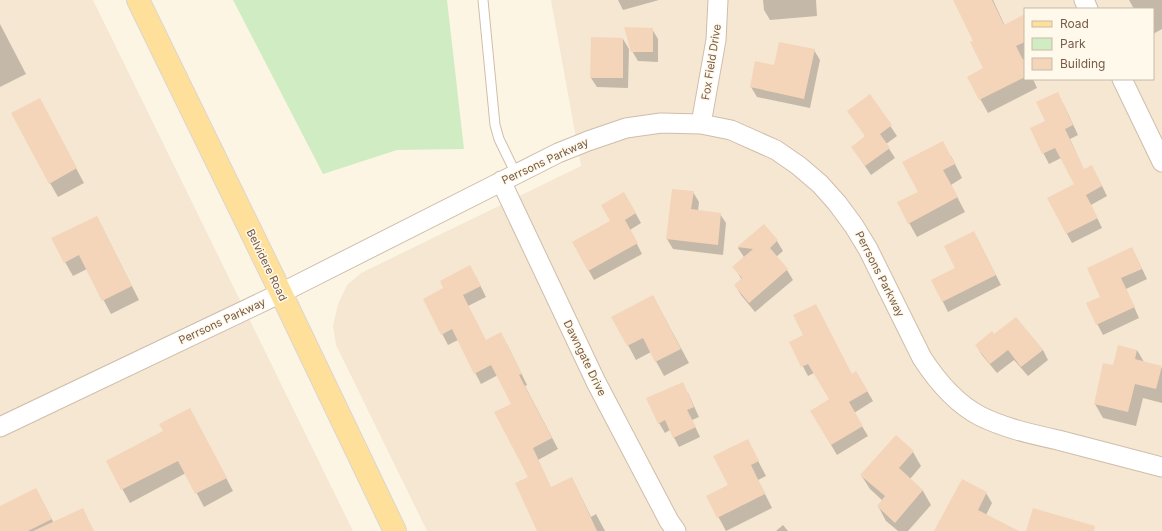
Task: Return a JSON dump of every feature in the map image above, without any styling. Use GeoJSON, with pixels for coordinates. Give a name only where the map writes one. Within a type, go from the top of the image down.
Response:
{"type":"FeatureCollection","features":[{"type":"Feature","properties":{"kind":"main road","name":"Belvidere Road"},"geometry":{"type":"LineString","coordinates":[[138,0],[395,531]]}},
{"type":"Feature","properties":{"kind":"street","name":"Fox Field Drive"},"geometry":{"type":"LineString","coordinates":[[701,124],[716,40],[718,0]]}},
{"type":"Feature","properties":{"kind":"street"},"geometry":{"type":"LineString","coordinates":[[1122,80],[1162,162]]}},
{"type":"Feature","properties":{"kind":"street","name":"Perrsons Parkway"},"geometry":{"type":"LineString","coordinates":[[0,427],[281,293],[558,153],[626,128],[661,123],[701,124],[731,130],[776,150],[799,166],[820,184],[837,203],[854,226],[868,249],[928,369],[946,390],[962,404],[979,415],[1004,427],[1162,466]]}},
{"type":"Feature","properties":{"kind":"street","name":"Dawngate Drive"},"geometry":{"type":"LineString","coordinates":[[508,178],[596,382],[669,521],[676,531]]}},
{"type":"Feature","properties":{"kind":"lane"},"geometry":{"type":"LineString","coordinates":[[483,0],[495,125],[508,178]]}},
{"type":"Feature","properties":{"kind":"shaded area"},"geometry":{"type":"Polygon","coordinates":[[[0,0],[93,0],[353,531],[0,531],[0,0]]]}},
{"type":"Feature","properties":{"kind":"shaded area"},"geometry":{"type":"Polygon","coordinates":[[[551,0],[1162,0],[1162,531],[427,531],[336,345],[333,326],[338,304],[347,285],[361,273],[581,166],[551,0]]]}},
{"type":"Feature","properties":{"kind":"green space"},"geometry":{"type":"Polygon","coordinates":[[[233,0],[447,0],[464,149],[397,150],[323,174],[233,0]]]}},
{"type":"Feature","properties":{"kind":"building"},"geometry":{"type":"Polygon","coordinates":[[[953,0],[992,0],[1004,25],[1024,15],[1024,42],[1016,46],[1024,62],[1024,78],[979,100],[967,77],[983,68],[970,42],[973,41],[953,0]]]}},
{"type":"Feature","properties":{"kind":"building"},"geometry":{"type":"Polygon","coordinates":[[[624,27],[653,28],[653,52],[631,52],[624,27]]]}},
{"type":"Feature","properties":{"kind":"building"},"geometry":{"type":"Polygon","coordinates":[[[591,37],[623,38],[623,78],[590,78],[591,37]]]}},
{"type":"Feature","properties":{"kind":"building"},"geometry":{"type":"Polygon","coordinates":[[[779,42],[815,49],[804,99],[750,87],[755,61],[774,65],[779,42]]]}},
{"type":"Feature","properties":{"kind":"building"},"geometry":{"type":"Polygon","coordinates":[[[1058,92],[1073,125],[1065,129],[1084,169],[1092,165],[1102,186],[1086,195],[1098,218],[1066,234],[1047,198],[1074,184],[1055,148],[1042,154],[1030,128],[1045,121],[1036,102],[1058,92]]]}},
{"type":"Feature","properties":{"kind":"building"},"geometry":{"type":"Polygon","coordinates":[[[870,94],[892,125],[880,134],[890,148],[865,166],[851,147],[865,136],[847,111],[870,94]]]}},
{"type":"Feature","properties":{"kind":"building"},"geometry":{"type":"Polygon","coordinates":[[[40,98],[77,168],[49,184],[11,113],[40,98]]]}},
{"type":"Feature","properties":{"kind":"building"},"geometry":{"type":"Polygon","coordinates":[[[943,141],[955,164],[943,170],[958,197],[908,224],[897,202],[918,192],[902,162],[943,141]]]}},
{"type":"Feature","properties":{"kind":"building"},"geometry":{"type":"Polygon","coordinates":[[[672,189],[694,191],[691,209],[721,213],[718,245],[666,239],[672,189]]]}},
{"type":"Feature","properties":{"kind":"building"},"geometry":{"type":"Polygon","coordinates":[[[624,192],[636,213],[625,220],[638,243],[588,271],[572,242],[610,221],[601,205],[624,192]]]}},
{"type":"Feature","properties":{"kind":"building"},"geometry":{"type":"Polygon","coordinates":[[[97,216],[132,286],[102,301],[79,255],[64,263],[51,238],[97,216]]]}},
{"type":"Feature","properties":{"kind":"building"},"geometry":{"type":"Polygon","coordinates":[[[764,224],[778,240],[770,248],[788,269],[749,303],[734,285],[742,278],[732,267],[753,249],[737,247],[764,224]]]}},
{"type":"Feature","properties":{"kind":"building"},"geometry":{"type":"Polygon","coordinates":[[[974,231],[996,275],[942,302],[931,280],[955,268],[944,246],[974,231]]]}},
{"type":"Feature","properties":{"kind":"building"},"geometry":{"type":"Polygon","coordinates":[[[1132,247],[1142,269],[1121,278],[1135,307],[1096,325],[1086,303],[1100,297],[1087,268],[1132,247]]]}},
{"type":"Feature","properties":{"kind":"building"},"geometry":{"type":"Polygon","coordinates":[[[470,265],[481,286],[463,295],[486,340],[501,332],[522,374],[519,375],[552,438],[533,448],[551,487],[572,477],[597,531],[537,531],[515,483],[528,477],[494,412],[511,404],[491,365],[474,374],[452,329],[441,335],[423,299],[443,288],[440,281],[470,265]]]}},
{"type":"Feature","properties":{"kind":"building"},"geometry":{"type":"Polygon","coordinates":[[[653,295],[681,349],[655,362],[643,338],[627,346],[611,317],[653,295]]]}},
{"type":"Feature","properties":{"kind":"building"},"geometry":{"type":"Polygon","coordinates":[[[816,304],[852,374],[856,371],[868,391],[849,402],[863,426],[831,445],[810,411],[829,399],[808,364],[801,367],[789,342],[803,335],[793,315],[816,304]]]}},
{"type":"Feature","properties":{"kind":"building"},"geometry":{"type":"Polygon","coordinates":[[[1016,317],[1043,350],[1021,367],[1008,350],[990,364],[975,345],[992,331],[994,334],[1016,317]]]}},
{"type":"Feature","properties":{"kind":"building"},"geometry":{"type":"Polygon","coordinates":[[[1118,345],[1137,350],[1135,359],[1162,366],[1156,389],[1135,384],[1128,412],[1094,404],[1103,363],[1113,365],[1118,345]]]}},
{"type":"Feature","properties":{"kind":"building"},"geometry":{"type":"Polygon","coordinates":[[[683,382],[694,407],[687,410],[696,427],[673,438],[665,420],[658,424],[646,398],[683,382]]]}},
{"type":"Feature","properties":{"kind":"building"},"geometry":{"type":"Polygon","coordinates":[[[190,408],[227,478],[195,494],[178,461],[121,490],[106,461],[163,431],[159,424],[190,408]]]}},
{"type":"Feature","properties":{"kind":"building"},"geometry":{"type":"Polygon","coordinates":[[[896,435],[914,451],[899,468],[923,490],[895,523],[877,506],[885,496],[860,475],[896,435]]]}},
{"type":"Feature","properties":{"kind":"building"},"geometry":{"type":"Polygon","coordinates":[[[748,439],[759,461],[751,465],[765,494],[717,518],[706,496],[728,485],[713,456],[748,439]]]}},
{"type":"Feature","properties":{"kind":"building"},"geometry":{"type":"Polygon","coordinates":[[[962,479],[987,492],[978,510],[1019,531],[934,531],[962,479]]]}},
{"type":"Feature","properties":{"kind":"building"},"geometry":{"type":"Polygon","coordinates":[[[36,488],[52,519],[28,531],[0,531],[0,506],[36,488]]]}},
{"type":"Feature","properties":{"kind":"building"},"geometry":{"type":"Polygon","coordinates":[[[83,508],[94,531],[33,531],[83,508]]]}},
{"type":"Feature","properties":{"kind":"building"},"geometry":{"type":"Polygon","coordinates":[[[1033,508],[1095,526],[1094,531],[1026,531],[1033,508]]]}}]}
